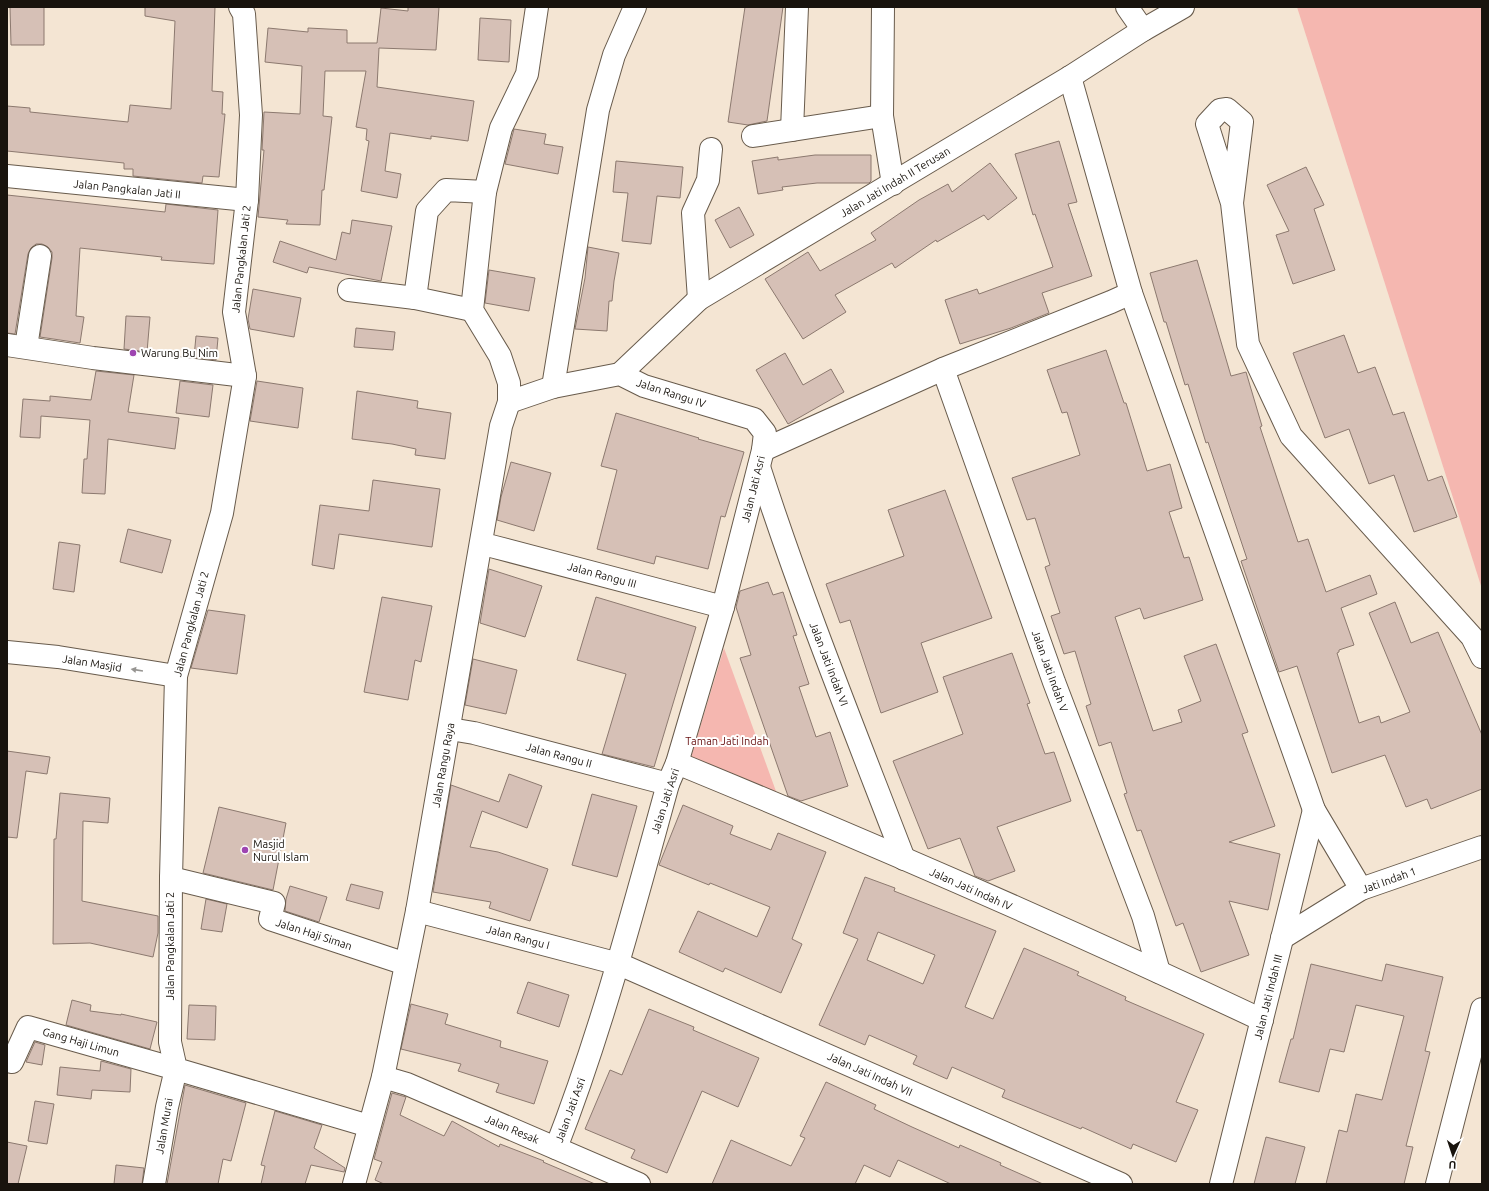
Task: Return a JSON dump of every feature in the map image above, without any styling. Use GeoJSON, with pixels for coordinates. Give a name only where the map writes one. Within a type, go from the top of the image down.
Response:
{"type":"FeatureCollection","features":[{"type":"Feature","properties":{"kind":"street","name":"Jalan Pangkalan Jati 2"},"geometry":{"type":"LineString","coordinates":[[176,1069],[170,1042],[171,878],[176,676],[222,513],[245,376],[234,312],[247,200],[250,115],[244,14],[240,7]]}},
{"type":"Feature","properties":{"kind":"street"},"geometry":{"type":"LineString","coordinates":[[349,290],[415,298],[472,310],[485,192],[501,128],[527,74],[537,7]]}},
{"type":"Feature","properties":{"kind":"street"},"geometry":{"type":"LineString","coordinates":[[554,387],[598,110],[614,55],[636,7]]}},
{"type":"Feature","properties":{"kind":"street"},"geometry":{"type":"LineString","coordinates":[[792,130],[797,7]]}},
{"type":"Feature","properties":{"kind":"street"},"geometry":{"type":"LineString","coordinates":[[883,7],[882,116],[892,184]]}},
{"type":"Feature","properties":{"kind":"street"},"geometry":{"type":"LineString","coordinates":[[1127,7],[1143,30]]}},
{"type":"Feature","properties":{"kind":"street","name":"Jalan Jati Indah II Terusan"},"geometry":{"type":"LineString","coordinates":[[620,374],[699,299],[1070,77],[1143,30],[1183,7]]}},
{"type":"Feature","properties":{"kind":"street"},"geometry":{"type":"LineString","coordinates":[[1070,77],[1131,293],[1314,810],[1361,889]]}},
{"type":"Feature","properties":{"kind":"street"},"geometry":{"type":"LineString","coordinates":[[753,136],[882,116]]}},
{"type":"Feature","properties":{"kind":"street"},"geometry":{"type":"LineString","coordinates":[[699,299],[693,213],[708,180],[711,149]]}},
{"type":"Feature","properties":{"kind":"street","name":"Jalan Pangkalan Jati II"},"geometry":{"type":"LineString","coordinates":[[7,176],[247,200]]}},
{"type":"Feature","properties":{"kind":"street"},"geometry":{"type":"LineString","coordinates":[[415,298],[427,211],[446,190],[485,192]]}},
{"type":"Feature","properties":{"kind":"street"},"geometry":{"type":"LineString","coordinates":[[1232,203],[1248,344],[1291,436],[1472,637],[1482,658]]}},
{"type":"Feature","properties":{"kind":"street"},"geometry":{"type":"LineString","coordinates":[[40,256],[16,346],[93,358],[245,376]]}},
{"type":"Feature","properties":{"kind":"street"},"geometry":{"type":"LineString","coordinates":[[761,458],[943,369],[1131,293]]}},
{"type":"Feature","properties":{"kind":"street","name":"Jalan Rangu Raya"},"geometry":{"type":"LineString","coordinates":[[354,1184],[369,1126],[384,1077],[417,911],[450,729],[501,426],[509,402],[509,383],[500,356],[472,310]]}},
{"type":"Feature","properties":{"kind":"street","name":"Jalan Jati Indah V"},"geometry":{"type":"LineString","coordinates":[[943,369],[1054,682],[1143,916],[1160,972]]}},
{"type":"Feature","properties":{"kind":"street"},"geometry":{"type":"LineString","coordinates":[[509,402],[554,387],[620,374]]}},
{"type":"Feature","properties":{"kind":"street","name":"Jalan Rangu IV"},"geometry":{"type":"LineString","coordinates":[[620,374],[644,386],[754,419],[765,433],[761,458]]}},
{"type":"Feature","properties":{"kind":"street","name":"Jalan Jati Asri"},"geometry":{"type":"LineString","coordinates":[[556,1148],[570,1111],[619,964],[668,784],[677,762],[723,607],[761,458]]}},
{"type":"Feature","properties":{"kind":"street","name":"Jalan Jati Indah VI"},"geometry":{"type":"LineString","coordinates":[[761,458],[781,536],[904,859]]}},
{"type":"Feature","properties":{"kind":"street","name":"Jalan Rangu III"},"geometry":{"type":"LineString","coordinates":[[481,546],[491,546],[723,607]]}},
{"type":"Feature","properties":{"kind":"street","name":"Jalan Masjid"},"geometry":{"type":"LineString","coordinates":[[7,652],[58,657],[176,676]]}},
{"type":"Feature","properties":{"kind":"street","name":"Jalan Rangu II"},"geometry":{"type":"LineString","coordinates":[[450,729],[474,733],[668,784]]}},
{"type":"Feature","properties":{"kind":"street","name":"Jalan Jati Indah IV"},"geometry":{"type":"LineString","coordinates":[[677,762],[904,859],[1160,972],[1262,1020]]}},
{"type":"Feature","properties":{"kind":"street","name":"Jalan Jati Indah III"},"geometry":{"type":"LineString","coordinates":[[1221,1184],[1314,810]]}},
{"type":"Feature","properties":{"kind":"street","name":"Jati Indah 1"},"geometry":{"type":"LineString","coordinates":[[1282,938],[1361,889],[1482,847]]}},
{"type":"Feature","properties":{"kind":"street","name":"Jalan Haji Siman"},"geometry":{"type":"LineString","coordinates":[[171,878],[274,903],[270,920],[406,964]]}},
{"type":"Feature","properties":{"kind":"street","name":"Jalan Rangu I"},"geometry":{"type":"LineString","coordinates":[[417,911],[619,964]]}},
{"type":"Feature","properties":{"kind":"street","name":"Jalan Jati Indah VII"},"geometry":{"type":"LineString","coordinates":[[619,964],[1121,1184]]}},
{"type":"Feature","properties":{"kind":"street"},"geometry":{"type":"LineString","coordinates":[[1437,1184],[1482,1009]]}},
{"type":"Feature","properties":{"kind":"street","name":"Gang Haji Limun"},"geometry":{"type":"LineString","coordinates":[[7,1061],[12,1062],[28,1027],[176,1069]]}},
{"type":"Feature","properties":{"kind":"street"},"geometry":{"type":"LineString","coordinates":[[176,1069],[369,1126]]}},
{"type":"Feature","properties":{"kind":"street","name":"Jalan Murai"},"geometry":{"type":"LineString","coordinates":[[154,1184],[166,1107],[176,1069]]}},
{"type":"Feature","properties":{"kind":"street","name":"Jalan Resak"},"geometry":{"type":"LineString","coordinates":[[384,1077],[407,1084],[639,1184]]}},
{"type":"Feature","properties":{"kind":"green space"},"geometry":{"type":"Polygon","coordinates":[[[1297,7],[1482,7],[1482,589],[1297,7]]]}},
{"type":"Feature","properties":{"kind":"green space","name":"Taman Jati Indah"},"geometry":{"type":"Polygon","coordinates":[[[724,648],[777,794],[691,757],[724,648]]]}},
{"type":"Feature","properties":{"kind":"building"},"geometry":{"type":"Polygon","coordinates":[[[10,7],[44,7],[44,45],[11,45],[10,7]]]}},
{"type":"Feature","properties":{"kind":"building"},"geometry":{"type":"Polygon","coordinates":[[[145,7],[215,7],[212,91],[223,92],[222,114],[225,114],[219,177],[203,176],[202,183],[133,176],[133,169],[124,169],[124,163],[7,151],[7,106],[30,108],[30,112],[128,122],[130,105],[171,109],[175,21],[145,16],[145,7]]]}},
{"type":"Feature","properties":{"kind":"building"},"geometry":{"type":"Polygon","coordinates":[[[408,7],[439,7],[436,50],[379,48],[377,87],[474,101],[468,141],[431,136],[431,139],[390,133],[385,171],[401,174],[397,198],[361,191],[369,141],[366,140],[367,129],[356,127],[366,71],[325,71],[323,116],[332,117],[324,190],[322,190],[320,225],[286,224],[288,220],[258,217],[264,150],[262,150],[264,112],[300,114],[302,66],[265,62],[268,28],[308,32],[308,28],[347,30],[347,43],[377,43],[381,8],[408,11],[408,7]]]}},
{"type":"Feature","properties":{"kind":"building"},"geometry":{"type":"Polygon","coordinates":[[[745,7],[783,7],[767,121],[748,125],[728,122],[745,7]]]}},
{"type":"Feature","properties":{"kind":"building"},"geometry":{"type":"Polygon","coordinates":[[[480,18],[511,20],[509,62],[478,60],[480,18]]]}},
{"type":"Feature","properties":{"kind":"building"},"geometry":{"type":"Polygon","coordinates":[[[514,129],[546,134],[544,144],[563,147],[558,174],[505,164],[514,129]]]}},
{"type":"Feature","properties":{"kind":"building"},"geometry":{"type":"Polygon","coordinates":[[[1059,141],[1077,202],[1068,204],[1092,276],[1042,293],[1049,313],[1011,328],[960,344],[945,300],[977,289],[979,294],[1053,267],[1035,214],[1033,215],[1015,154],[1059,141]]]}},
{"type":"Feature","properties":{"kind":"building"},"geometry":{"type":"Polygon","coordinates":[[[815,155],[871,155],[871,181],[869,183],[817,183],[782,187],[783,190],[758,194],[752,161],[778,157],[778,160],[815,155]]]}},
{"type":"Feature","properties":{"kind":"building"},"geometry":{"type":"Polygon","coordinates":[[[616,161],[683,167],[680,198],[657,196],[651,244],[622,241],[628,193],[613,192],[616,161]]]}},
{"type":"Feature","properties":{"kind":"building"},"geometry":{"type":"Polygon","coordinates":[[[990,163],[1017,198],[988,220],[984,215],[937,242],[936,240],[895,268],[892,263],[835,295],[846,312],[803,339],[765,279],[808,252],[820,271],[876,240],[871,233],[919,200],[948,184],[952,192],[990,163]]]}},
{"type":"Feature","properties":{"kind":"building"},"geometry":{"type":"Polygon","coordinates":[[[1306,167],[1324,205],[1314,209],[1335,270],[1293,284],[1276,235],[1289,231],[1267,185],[1306,167]]]}},
{"type":"Feature","properties":{"kind":"building"},"geometry":{"type":"Polygon","coordinates":[[[7,195],[165,212],[166,204],[218,210],[214,264],[161,260],[162,257],[80,248],[76,316],[84,317],[80,343],[40,337],[52,252],[48,247],[42,244],[36,244],[31,248],[28,254],[15,334],[7,333],[7,195]]]}},
{"type":"Feature","properties":{"kind":"building"},"geometry":{"type":"Polygon","coordinates":[[[739,207],[754,235],[730,248],[715,220],[739,207]]]}},
{"type":"Feature","properties":{"kind":"building"},"geometry":{"type":"Polygon","coordinates":[[[352,220],[392,226],[381,281],[309,267],[307,273],[273,262],[280,241],[336,260],[342,232],[350,234],[352,220]]]}},
{"type":"Feature","properties":{"kind":"building"},"geometry":{"type":"Polygon","coordinates":[[[588,247],[619,253],[612,301],[609,301],[607,331],[575,329],[585,278],[588,247]]]}},
{"type":"Feature","properties":{"kind":"building"},"geometry":{"type":"Polygon","coordinates":[[[1197,260],[1231,376],[1246,372],[1262,426],[1260,427],[1298,542],[1308,539],[1326,592],[1370,575],[1377,594],[1341,608],[1354,645],[1339,650],[1337,653],[1359,723],[1379,716],[1381,723],[1410,712],[1369,613],[1395,602],[1411,643],[1438,632],[1482,735],[1482,789],[1431,809],[1427,799],[1406,807],[1385,755],[1332,773],[1297,666],[1279,672],[1241,561],[1247,559],[1208,442],[1206,443],[1188,384],[1185,385],[1166,322],[1164,322],[1150,273],[1197,260]]]}},
{"type":"Feature","properties":{"kind":"building"},"geometry":{"type":"Polygon","coordinates":[[[489,270],[535,278],[529,311],[485,303],[489,270]]]}},
{"type":"Feature","properties":{"kind":"building"},"geometry":{"type":"Polygon","coordinates":[[[253,289],[301,298],[294,337],[250,329],[248,319],[253,289]]]}},
{"type":"Feature","properties":{"kind":"building"},"geometry":{"type":"Polygon","coordinates":[[[126,316],[150,317],[147,352],[124,349],[126,316]]]}},
{"type":"Feature","properties":{"kind":"building"},"geometry":{"type":"Polygon","coordinates":[[[356,328],[395,332],[393,350],[354,347],[356,328]]]}},
{"type":"Feature","properties":{"kind":"building"},"geometry":{"type":"Polygon","coordinates":[[[1344,335],[1358,373],[1375,367],[1393,415],[1404,412],[1428,481],[1442,476],[1457,517],[1414,532],[1394,475],[1369,484],[1349,429],[1325,438],[1293,353],[1344,335]]]}},
{"type":"Feature","properties":{"kind":"building"},"geometry":{"type":"Polygon","coordinates":[[[196,336],[218,338],[216,360],[194,357],[196,336]]]}},
{"type":"Feature","properties":{"kind":"building"},"geometry":{"type":"Polygon","coordinates":[[[1106,350],[1124,403],[1126,403],[1147,471],[1170,464],[1182,508],[1169,512],[1184,558],[1189,557],[1203,600],[1144,619],[1140,608],[1115,617],[1153,731],[1182,722],[1178,710],[1201,701],[1184,656],[1216,644],[1248,732],[1242,734],[1275,826],[1229,842],[1280,854],[1268,910],[1229,901],[1249,955],[1201,972],[1183,923],[1176,926],[1141,830],[1137,831],[1124,794],[1127,793],[1111,742],[1099,746],[1086,706],[1091,704],[1075,651],[1064,654],[1051,616],[1060,613],[1045,567],[1050,565],[1035,518],[1027,520],[1012,478],[1080,455],[1067,412],[1062,413],[1047,370],[1106,350]]]}},
{"type":"Feature","properties":{"kind":"building"},"geometry":{"type":"Polygon","coordinates":[[[785,353],[803,385],[831,369],[844,392],[788,424],[756,370],[785,353]]]}},
{"type":"Feature","properties":{"kind":"building"},"geometry":{"type":"Polygon","coordinates":[[[96,371],[134,375],[128,412],[179,418],[175,449],[108,439],[105,494],[82,493],[84,459],[87,459],[90,420],[41,416],[40,438],[20,437],[23,399],[50,401],[50,396],[91,400],[96,371]]]}},
{"type":"Feature","properties":{"kind":"building"},"geometry":{"type":"Polygon","coordinates":[[[180,381],[213,385],[209,417],[176,413],[180,381]]]}},
{"type":"Feature","properties":{"kind":"building"},"geometry":{"type":"Polygon","coordinates":[[[257,381],[303,388],[298,428],[250,421],[257,381]]]}},
{"type":"Feature","properties":{"kind":"building"},"geometry":{"type":"Polygon","coordinates":[[[357,391],[418,401],[417,408],[451,413],[445,459],[415,455],[416,449],[392,444],[352,439],[357,391]]]}},
{"type":"Feature","properties":{"kind":"building"},"geometry":{"type":"Polygon","coordinates":[[[616,413],[744,452],[725,517],[721,516],[708,569],[656,556],[654,564],[597,549],[617,470],[601,466],[616,413]]]}},
{"type":"Feature","properties":{"kind":"building"},"geometry":{"type":"Polygon","coordinates":[[[511,462],[551,473],[534,531],[497,520],[501,497],[511,462]]]}},
{"type":"Feature","properties":{"kind":"building"},"geometry":{"type":"Polygon","coordinates":[[[373,480],[440,489],[432,547],[339,534],[334,569],[312,565],[320,505],[369,511],[373,480]]]}},
{"type":"Feature","properties":{"kind":"building"},"geometry":{"type":"Polygon","coordinates":[[[945,490],[992,618],[921,643],[938,692],[881,713],[850,620],[840,623],[826,584],[904,556],[888,510],[945,490]]]}},
{"type":"Feature","properties":{"kind":"building"},"geometry":{"type":"Polygon","coordinates":[[[128,529],[171,540],[162,573],[120,562],[128,529]]]}},
{"type":"Feature","properties":{"kind":"building"},"geometry":{"type":"Polygon","coordinates":[[[59,542],[80,545],[74,592],[53,589],[59,542]]]}},
{"type":"Feature","properties":{"kind":"building"},"geometry":{"type":"Polygon","coordinates":[[[489,569],[542,586],[525,637],[480,623],[489,569]]]}},
{"type":"Feature","properties":{"kind":"building"},"geometry":{"type":"Polygon","coordinates":[[[768,582],[773,595],[783,592],[797,635],[793,636],[809,684],[799,687],[816,737],[830,732],[848,786],[801,801],[788,796],[740,658],[751,655],[736,607],[740,591],[768,582]]]}},
{"type":"Feature","properties":{"kind":"building"},"geometry":{"type":"Polygon","coordinates":[[[382,597],[432,606],[421,662],[415,660],[408,700],[364,692],[382,597]]]}},
{"type":"Feature","properties":{"kind":"building"},"geometry":{"type":"Polygon","coordinates":[[[596,597],[696,627],[654,767],[602,754],[626,674],[577,660],[596,597]]]}},
{"type":"Feature","properties":{"kind":"building"},"geometry":{"type":"Polygon","coordinates":[[[208,610],[245,615],[237,674],[191,668],[208,610]]]}},
{"type":"Feature","properties":{"kind":"building"},"geometry":{"type":"Polygon","coordinates":[[[1012,653],[1030,703],[1027,704],[1045,754],[1054,752],[1071,801],[997,827],[1015,871],[988,881],[975,876],[960,838],[928,849],[893,761],[963,734],[943,677],[1012,653]]]}},
{"type":"Feature","properties":{"kind":"building"},"geometry":{"type":"Polygon","coordinates":[[[473,659],[517,670],[506,714],[465,705],[473,659]]]}},
{"type":"Feature","properties":{"kind":"building"},"geometry":{"type":"Polygon","coordinates":[[[7,751],[50,757],[47,774],[26,771],[17,838],[7,837],[7,751]]]}},
{"type":"Feature","properties":{"kind":"building"},"geometry":{"type":"Polygon","coordinates":[[[509,774],[542,786],[527,828],[482,811],[470,847],[498,852],[548,869],[530,921],[489,908],[491,902],[433,892],[451,785],[499,802],[509,774]]]}},
{"type":"Feature","properties":{"kind":"building"},"geometry":{"type":"Polygon","coordinates":[[[60,793],[110,798],[108,823],[83,821],[82,901],[158,916],[158,933],[153,957],[90,943],[53,944],[54,839],[56,839],[60,793]]]}},
{"type":"Feature","properties":{"kind":"building"},"geometry":{"type":"Polygon","coordinates":[[[592,794],[637,806],[617,877],[572,865],[592,794]]]}},
{"type":"Feature","properties":{"kind":"building"},"geometry":{"type":"Polygon","coordinates":[[[683,805],[733,826],[730,834],[771,850],[778,833],[826,852],[792,939],[802,944],[781,993],[725,968],[723,972],[679,952],[698,911],[757,937],[770,907],[710,883],[709,885],[659,865],[683,805]]]}},
{"type":"Feature","properties":{"kind":"building","name":"Masjid Nurul Islam"},"geometry":{"type":"Polygon","coordinates":[[[219,807],[286,823],[273,890],[203,873],[219,807]]]}},
{"type":"Feature","properties":{"kind":"building"},"geometry":{"type":"Polygon","coordinates":[[[865,877],[895,888],[894,891],[996,931],[965,1007],[993,1019],[1024,948],[1079,972],[1077,975],[1126,997],[1125,1000],[1204,1034],[1176,1102],[1198,1110],[1176,1162],[1133,1144],[1131,1149],[1082,1127],[1081,1129],[1002,1097],[1005,1090],[952,1067],[947,1079],[913,1064],[917,1056],[869,1035],[865,1045],[819,1025],[858,939],[843,933],[865,877]],[[878,932],[867,960],[923,984],[935,955],[878,932]]]}},
{"type":"Feature","properties":{"kind":"building"},"geometry":{"type":"Polygon","coordinates":[[[351,884],[383,892],[379,909],[346,900],[351,884]]]}},
{"type":"Feature","properties":{"kind":"building"},"geometry":{"type":"Polygon","coordinates":[[[290,886],[327,897],[319,922],[285,911],[286,899],[290,886]]]}},
{"type":"Feature","properties":{"kind":"building"},"geometry":{"type":"Polygon","coordinates":[[[206,899],[227,904],[222,932],[201,929],[206,899]]]}},
{"type":"Feature","properties":{"kind":"building"},"geometry":{"type":"Polygon","coordinates":[[[1311,964],[1382,981],[1386,964],[1443,977],[1425,1051],[1430,1052],[1406,1146],[1413,1147],[1404,1184],[1326,1184],[1339,1130],[1347,1132],[1356,1094],[1382,1100],[1404,1016],[1356,1005],[1344,1052],[1330,1049],[1319,1092],[1279,1082],[1291,1039],[1293,1039],[1311,964]]]}},
{"type":"Feature","properties":{"kind":"building"},"geometry":{"type":"Polygon","coordinates":[[[528,982],[569,995],[559,1027],[517,1013],[528,982]]]}},
{"type":"Feature","properties":{"kind":"building"},"geometry":{"type":"Polygon","coordinates":[[[72,1000],[91,1005],[90,1011],[121,1014],[157,1022],[150,1049],[66,1025],[72,1000]]]}},
{"type":"Feature","properties":{"kind":"building"},"geometry":{"type":"Polygon","coordinates":[[[411,1004],[448,1014],[445,1024],[501,1041],[500,1047],[548,1061],[534,1104],[496,1092],[499,1084],[458,1071],[461,1064],[401,1049],[411,1004]]]}},
{"type":"Feature","properties":{"kind":"building"},"geometry":{"type":"Polygon","coordinates":[[[189,1005],[216,1006],[215,1040],[187,1039],[189,1005]]]}},
{"type":"Feature","properties":{"kind":"building"},"geometry":{"type":"Polygon","coordinates":[[[649,1009],[694,1027],[693,1030],[759,1058],[738,1107],[702,1091],[667,1173],[631,1158],[635,1150],[585,1129],[610,1070],[622,1075],[649,1009]]]}},
{"type":"Feature","properties":{"kind":"building"},"geometry":{"type":"Polygon","coordinates":[[[35,1042],[45,1045],[42,1065],[26,1062],[35,1042]]]}},
{"type":"Feature","properties":{"kind":"building"},"geometry":{"type":"Polygon","coordinates":[[[101,1061],[131,1069],[130,1092],[92,1090],[91,1099],[57,1095],[60,1067],[100,1071],[101,1061]]]}},
{"type":"Feature","properties":{"kind":"building"},"geometry":{"type":"Polygon","coordinates":[[[826,1082],[876,1105],[874,1109],[912,1127],[959,1148],[960,1145],[1043,1184],[951,1184],[898,1160],[890,1177],[864,1165],[855,1184],[712,1184],[731,1140],[791,1166],[805,1138],[800,1136],[826,1082]]]}},
{"type":"Feature","properties":{"kind":"building"},"geometry":{"type":"Polygon","coordinates":[[[185,1085],[246,1103],[231,1161],[223,1159],[218,1184],[167,1184],[185,1085]]]}},
{"type":"Feature","properties":{"kind":"building"},"geometry":{"type":"Polygon","coordinates":[[[392,1093],[406,1097],[400,1115],[444,1136],[452,1121],[499,1147],[500,1144],[544,1161],[543,1162],[595,1184],[384,1184],[375,1180],[382,1162],[374,1159],[392,1093]]]}},
{"type":"Feature","properties":{"kind":"building"},"geometry":{"type":"Polygon","coordinates":[[[35,1101],[54,1104],[47,1144],[28,1141],[35,1101]]]}},
{"type":"Feature","properties":{"kind":"building"},"geometry":{"type":"Polygon","coordinates":[[[275,1111],[322,1125],[314,1148],[345,1168],[344,1172],[311,1165],[305,1184],[261,1184],[265,1166],[261,1165],[275,1111]]]}},
{"type":"Feature","properties":{"kind":"building"},"geometry":{"type":"Polygon","coordinates":[[[1266,1137],[1305,1147],[1295,1184],[1254,1184],[1266,1137]]]}},
{"type":"Feature","properties":{"kind":"building"},"geometry":{"type":"Polygon","coordinates":[[[7,1142],[27,1146],[18,1184],[7,1184],[7,1142]]]}},
{"type":"Feature","properties":{"kind":"building"},"geometry":{"type":"Polygon","coordinates":[[[116,1165],[144,1168],[142,1184],[114,1184],[116,1165]]]}},
{"type":"Feature","properties":{"kind":"place","name":"Warung Bu Nim"},"geometry":{"type":"Point","coordinates":[133,353]}},
{"type":"Feature","properties":{"kind":"place","name":"Masjid Nurul Islam"},"geometry":{"type":"Point","coordinates":[245,850]}}]}
